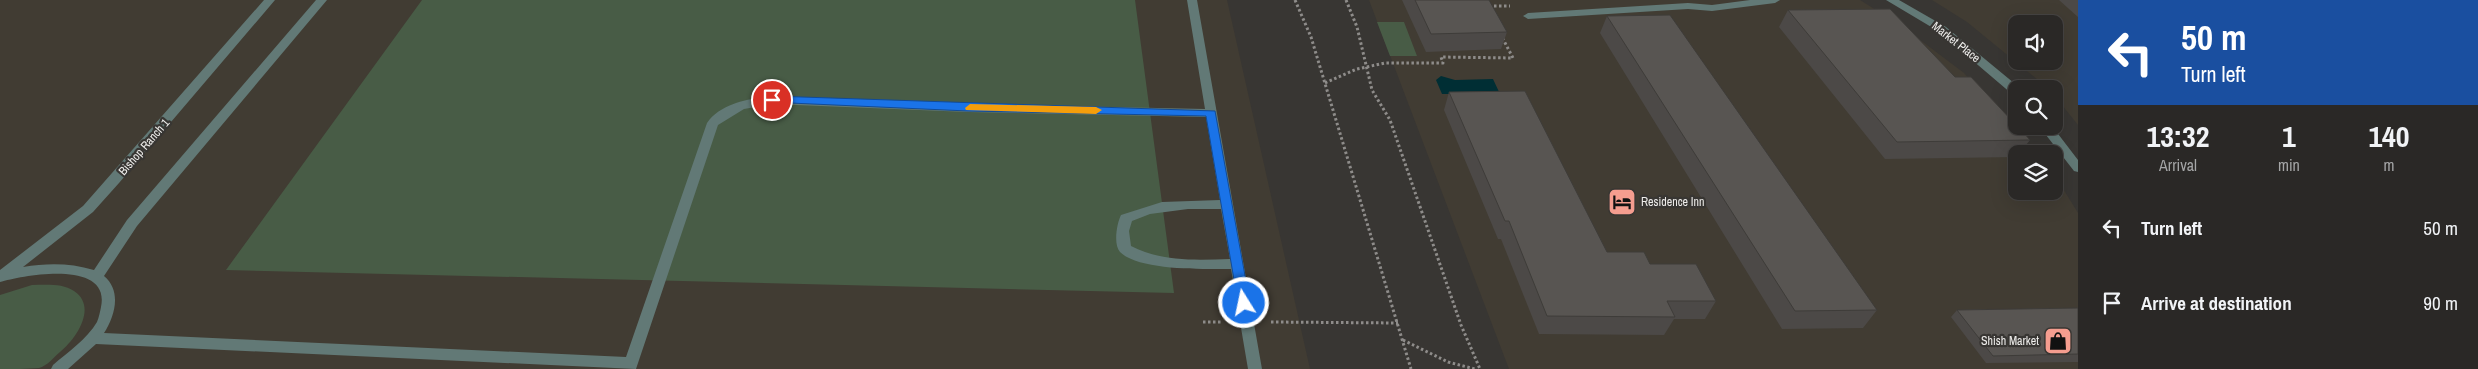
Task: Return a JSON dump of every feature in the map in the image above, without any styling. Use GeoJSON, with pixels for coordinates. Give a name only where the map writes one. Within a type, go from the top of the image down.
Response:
{"type":"FeatureCollection","features":[{"type":"Feature","properties":{"kind":"street","name":"Bishop Ranch 1"},"geometry":{"type":"LineString","coordinates":[[0,278],[62,231],[95,202],[270,0]]}},
{"type":"Feature","properties":{"kind":"street"},"geometry":{"type":"LineString","coordinates":[[97,277],[132,223],[322,0]]}},
{"type":"Feature","properties":{"kind":"street"},"geometry":{"type":"LineString","coordinates":[[1192,0],[1255,369]]}},
{"type":"Feature","properties":{"kind":"street"},"geometry":{"type":"LineString","coordinates":[[1528,16],[1775,0]]}},
{"type":"Feature","properties":{"kind":"street","name":"Market Place"},"geometry":{"type":"LineString","coordinates":[[1891,0],[1942,29],[2008,84]]}},
{"type":"Feature","properties":{"kind":"street"},"geometry":{"type":"LineString","coordinates":[[94,338],[630,366],[713,123],[730,108],[746,102],[772,100],[968,108],[1211,113]]}},
{"type":"Feature","properties":{"kind":"street"},"geometry":{"type":"LineString","coordinates":[[2052,135],[2078,168]]}},
{"type":"Feature","properties":{"kind":"street"},"geometry":{"type":"LineString","coordinates":[[1227,204],[1160,206],[1142,210],[1126,218],[1122,231],[1126,249],[1141,258],[1159,262],[1237,264]]}},
{"type":"Feature","properties":{"kind":"street"},"geometry":{"type":"LineString","coordinates":[[0,278],[46,268],[77,269],[97,277],[104,285],[109,300],[105,319],[94,338],[58,369]]}},
{"type":"Feature","properties":{"kind":"path"},"geometry":{"type":"LineString","coordinates":[[1295,0],[1311,37],[1411,369]]}},
{"type":"Feature","properties":{"kind":"path"},"geometry":{"type":"LineString","coordinates":[[1346,0],[1357,27],[1368,66],[1372,90],[1390,120],[1461,325],[1480,369]]}},
{"type":"Feature","properties":{"kind":"path"},"geometry":{"type":"LineString","coordinates":[[1490,14],[1485,6],[1514,6]]}},
{"type":"Feature","properties":{"kind":"path"},"geometry":{"type":"LineString","coordinates":[[1325,82],[1368,66],[1385,63],[1444,63],[1441,58],[1513,58],[1499,32]]}},
{"type":"Feature","properties":{"kind":"path"},"geometry":{"type":"LineString","coordinates":[[1203,322],[1398,323]]}},
{"type":"Feature","properties":{"kind":"path"},"geometry":{"type":"LineString","coordinates":[[1402,340],[1448,362],[1475,369]]}},
{"type":"Feature","properties":{"kind":"shaded area"},"geometry":{"type":"Polygon","coordinates":[[[0,0],[1227,0],[1310,369],[0,369],[0,0]]]}},
{"type":"Feature","properties":{"kind":"shaded area"},"geometry":{"type":"Polygon","coordinates":[[[1369,0],[1860,0],[1903,27],[1964,73],[2008,122],[2008,135],[2019,135],[2028,145],[2008,145],[2008,200],[2063,200],[2063,189],[2078,213],[2078,369],[1509,369],[1369,0]]]}},
{"type":"Feature","properties":{"kind":"shaded area"},"geometry":{"type":"Polygon","coordinates":[[[1932,0],[2078,0],[2078,125],[2063,106],[2063,80],[2038,80],[2026,70],[2063,70],[2063,15],[2008,15],[2008,56],[1967,22],[1932,0]]]}},
{"type":"Feature","properties":{"kind":"green space"},"geometry":{"type":"Polygon","coordinates":[[[422,0],[1135,0],[1174,293],[226,270],[422,0]]]}},
{"type":"Feature","properties":{"kind":"green space"},"geometry":{"type":"Polygon","coordinates":[[[1377,22],[1404,22],[1417,56],[1390,56],[1377,22]]]}},
{"type":"Feature","properties":{"kind":"green space"},"geometry":{"type":"Polygon","coordinates":[[[32,285],[59,286],[74,291],[81,298],[84,305],[82,323],[66,346],[45,365],[39,368],[0,369],[0,295],[32,285]]]}},
{"type":"Feature","properties":{"kind":"water"},"geometry":{"type":"Polygon","coordinates":[[[1441,76],[1455,80],[1493,79],[1500,94],[1442,94],[1436,80],[1441,76]]]}},
{"type":"Feature","properties":{"kind":"building"},"geometry":{"type":"Polygon","coordinates":[[[1415,0],[1489,0],[1507,32],[1431,34],[1415,0]]]}},
{"type":"Feature","properties":{"kind":"building"},"geometry":{"type":"Polygon","coordinates":[[[1890,9],[1955,77],[1971,77],[2008,116],[2008,135],[2026,135],[2030,140],[1897,142],[1788,10],[1890,9]]]}},
{"type":"Feature","properties":{"kind":"building"},"geometry":{"type":"Polygon","coordinates":[[[1670,15],[1877,310],[1795,311],[1607,16],[1670,15]]]}},
{"type":"Feature","properties":{"kind":"building"},"geometry":{"type":"Polygon","coordinates":[[[1525,91],[1607,252],[1644,252],[1650,264],[1696,264],[1716,301],[1667,301],[1675,317],[1547,316],[1509,221],[1505,221],[1449,92],[1525,91]]]}},
{"type":"Feature","properties":{"kind":"building"},"geometry":{"type":"Polygon","coordinates":[[[2078,308],[2078,354],[1993,356],[1957,310],[2078,308]]]}},
{"type":"Feature","properties":{"kind":"slow traffic"},"geometry":{"type":"LineString","coordinates":[[970,108],[1096,110]]}},
{"type":"Feature","properties":{"kind":"place","name":"Residence Inn"},"geometry":{"type":"Point","coordinates":[1622,202]}},
{"type":"Feature","properties":{"kind":"place","name":"Shish Market"},"geometry":{"type":"Point","coordinates":[2058,341]}},
{"type":"Feature","properties":{"kind":"route"},"geometry":{"type":"LineString","coordinates":[[772,100],[968,108],[1211,113],[1244,303]]}}]}
